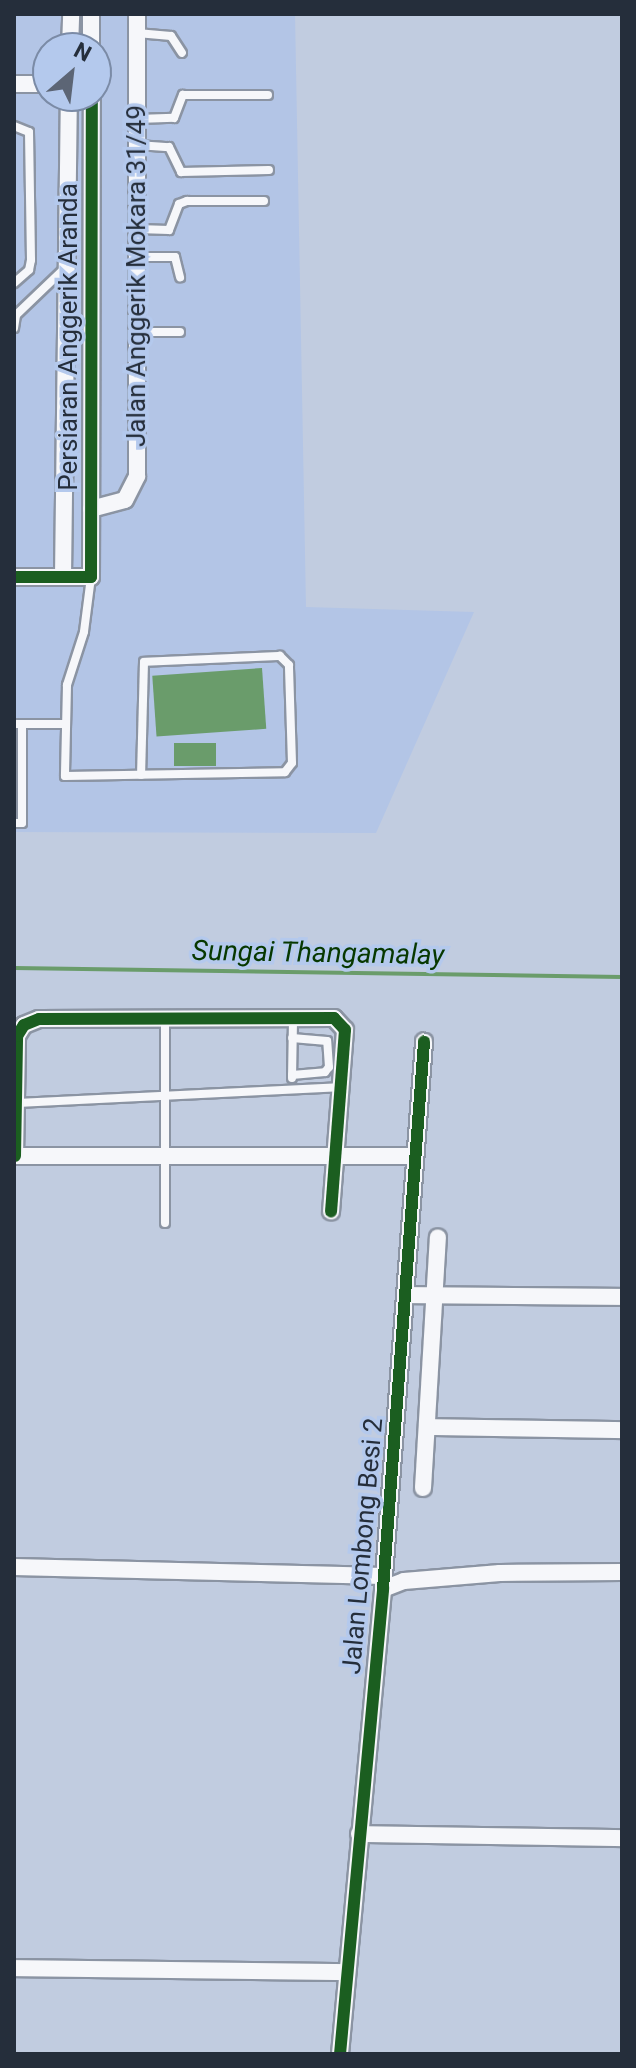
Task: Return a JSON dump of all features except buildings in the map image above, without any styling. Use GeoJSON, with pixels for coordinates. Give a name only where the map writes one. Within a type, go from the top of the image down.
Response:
{"type":"FeatureCollection","features":[{"type":"Feature","properties":{"kind":"street","name":"Jalan Anggerik Mokara 31/49"},"geometry":{"type":"LineString","coordinates":[[91,509],[125,500],[134,488],[137,14]]}},
{"type":"Feature","properties":{"kind":"street","name":"Persiaran Anggerik Aranda"},"geometry":{"type":"LineString","coordinates":[[63,577],[69,112]]}},
{"type":"Feature","properties":{"kind":"street","name":"Persiaran Anggerik Aranda"},"geometry":{"type":"LineString","coordinates":[[91,577],[92,112]]}},
{"type":"Feature","properties":{"kind":"street"},"geometry":{"type":"LineString","coordinates":[[14,577],[91,577]]}},
{"type":"Feature","properties":{"kind":"street"},"geometry":{"type":"LineString","coordinates":[[331,1211],[335,1156],[340,1087],[345,1030],[341,1022],[293,1018],[39,1019],[24,1025],[17,1036],[15,1156],[335,1156],[411,1156]]}},
{"type":"Feature","properties":{"kind":"street","name":"Jalan Lombong Besi 2"},"geometry":{"type":"LineString","coordinates":[[340,2054],[384,1582],[406,1295],[411,1156],[424,1042]]}},
{"type":"Feature","properties":{"kind":"street"},"geometry":{"type":"LineString","coordinates":[[423,1488],[438,1237]]}},
{"type":"Feature","properties":{"kind":"street"},"geometry":{"type":"LineString","coordinates":[[406,1295],[622,1297]]}},
{"type":"Feature","properties":{"kind":"street"},"geometry":{"type":"LineString","coordinates":[[427,1427],[622,1430]]}},
{"type":"Feature","properties":{"kind":"street"},"geometry":{"type":"LineString","coordinates":[[14,1567],[384,1582],[500,1573],[622,1572]]}},
{"type":"Feature","properties":{"kind":"street"},"geometry":{"type":"LineString","coordinates":[[359,1834],[622,1838]]}},
{"type":"Feature","properties":{"kind":"street"},"geometry":{"type":"LineString","coordinates":[[14,1968],[347,1972]]}},
{"type":"Feature","properties":{"kind":"lane"},"geometry":{"type":"LineString","coordinates":[[137,33],[171,36],[182,53]]}},
{"type":"Feature","properties":{"kind":"lane"},"geometry":{"type":"LineString","coordinates":[[137,119],[174,118],[183,95],[268,95]]}},
{"type":"Feature","properties":{"kind":"lane"},"geometry":{"type":"LineString","coordinates":[[14,126],[29,132],[31,260],[29,270],[14,283]]}},
{"type":"Feature","properties":{"kind":"lane"},"geometry":{"type":"LineString","coordinates":[[137,145],[169,147],[181,172],[269,170]]}},
{"type":"Feature","properties":{"kind":"lane"},"geometry":{"type":"LineString","coordinates":[[137,229],[169,230],[179,204],[187,201],[264,201]]}},
{"type":"Feature","properties":{"kind":"lane"},"geometry":{"type":"LineString","coordinates":[[137,257],[175,257],[180,277]]}},
{"type":"Feature","properties":{"kind":"lane"},"geometry":{"type":"LineString","coordinates":[[14,328],[16,315],[67,266]]}},
{"type":"Feature","properties":{"kind":"lane"},"geometry":{"type":"LineString","coordinates":[[137,332],[180,332]]}},
{"type":"Feature","properties":{"kind":"lane"},"geometry":{"type":"LineString","coordinates":[[91,577],[84,632],[67,685],[65,776],[141,775],[290,768],[286,659],[144,662],[141,775]]}},
{"type":"Feature","properties":{"kind":"lane"},"geometry":{"type":"LineString","coordinates":[[14,823],[22,823],[18,724],[66,724]]}},
{"type":"Feature","properties":{"kind":"lane"},"geometry":{"type":"LineString","coordinates":[[165,1018],[165,1223]]}},
{"type":"Feature","properties":{"kind":"lane"},"geometry":{"type":"LineString","coordinates":[[292,1087],[293,1018]]}},
{"type":"Feature","properties":{"kind":"lane"},"geometry":{"type":"LineString","coordinates":[[292,1038],[327,1041],[329,1067],[325,1072],[292,1075]]}},
{"type":"Feature","properties":{"kind":"lane"},"geometry":{"type":"LineString","coordinates":[[16,1103],[340,1087]]}},
{"type":"Feature","properties":{"kind":"shaded area"},"geometry":{"type":"Polygon","coordinates":[[[14,14],[295,14],[306,607],[474,612],[376,833],[14,832],[14,14]]]}},
{"type":"Feature","properties":{"kind":"shaded area"},"geometry":{"type":"Polygon","coordinates":[[[262,668],[266,729],[157,737],[152,676],[262,668]]]}},
{"type":"Feature","properties":{"kind":"shaded area"},"geometry":{"type":"Polygon","coordinates":[[[174,743],[216,743],[216,766],[174,766],[174,743]]]}},
{"type":"Feature","properties":{"kind":"waterway","name":"Sungai Thangamalay"},"geometry":{"type":"LineString","coordinates":[[14,968],[622,977]]}},
{"type":"Feature","properties":{"kind":"cycle path"},"geometry":{"type":"LineString","coordinates":[[14,577],[91,577],[92,112]]}},
{"type":"Feature","properties":{"kind":"cycle path"},"geometry":{"type":"LineString","coordinates":[[15,1156],[17,1036],[24,1025],[39,1019],[334,1018],[345,1030],[331,1211]]}},
{"type":"Feature","properties":{"kind":"cycle path"},"geometry":{"type":"LineString","coordinates":[[340,2054],[383,1589],[424,1042]]}}]}
